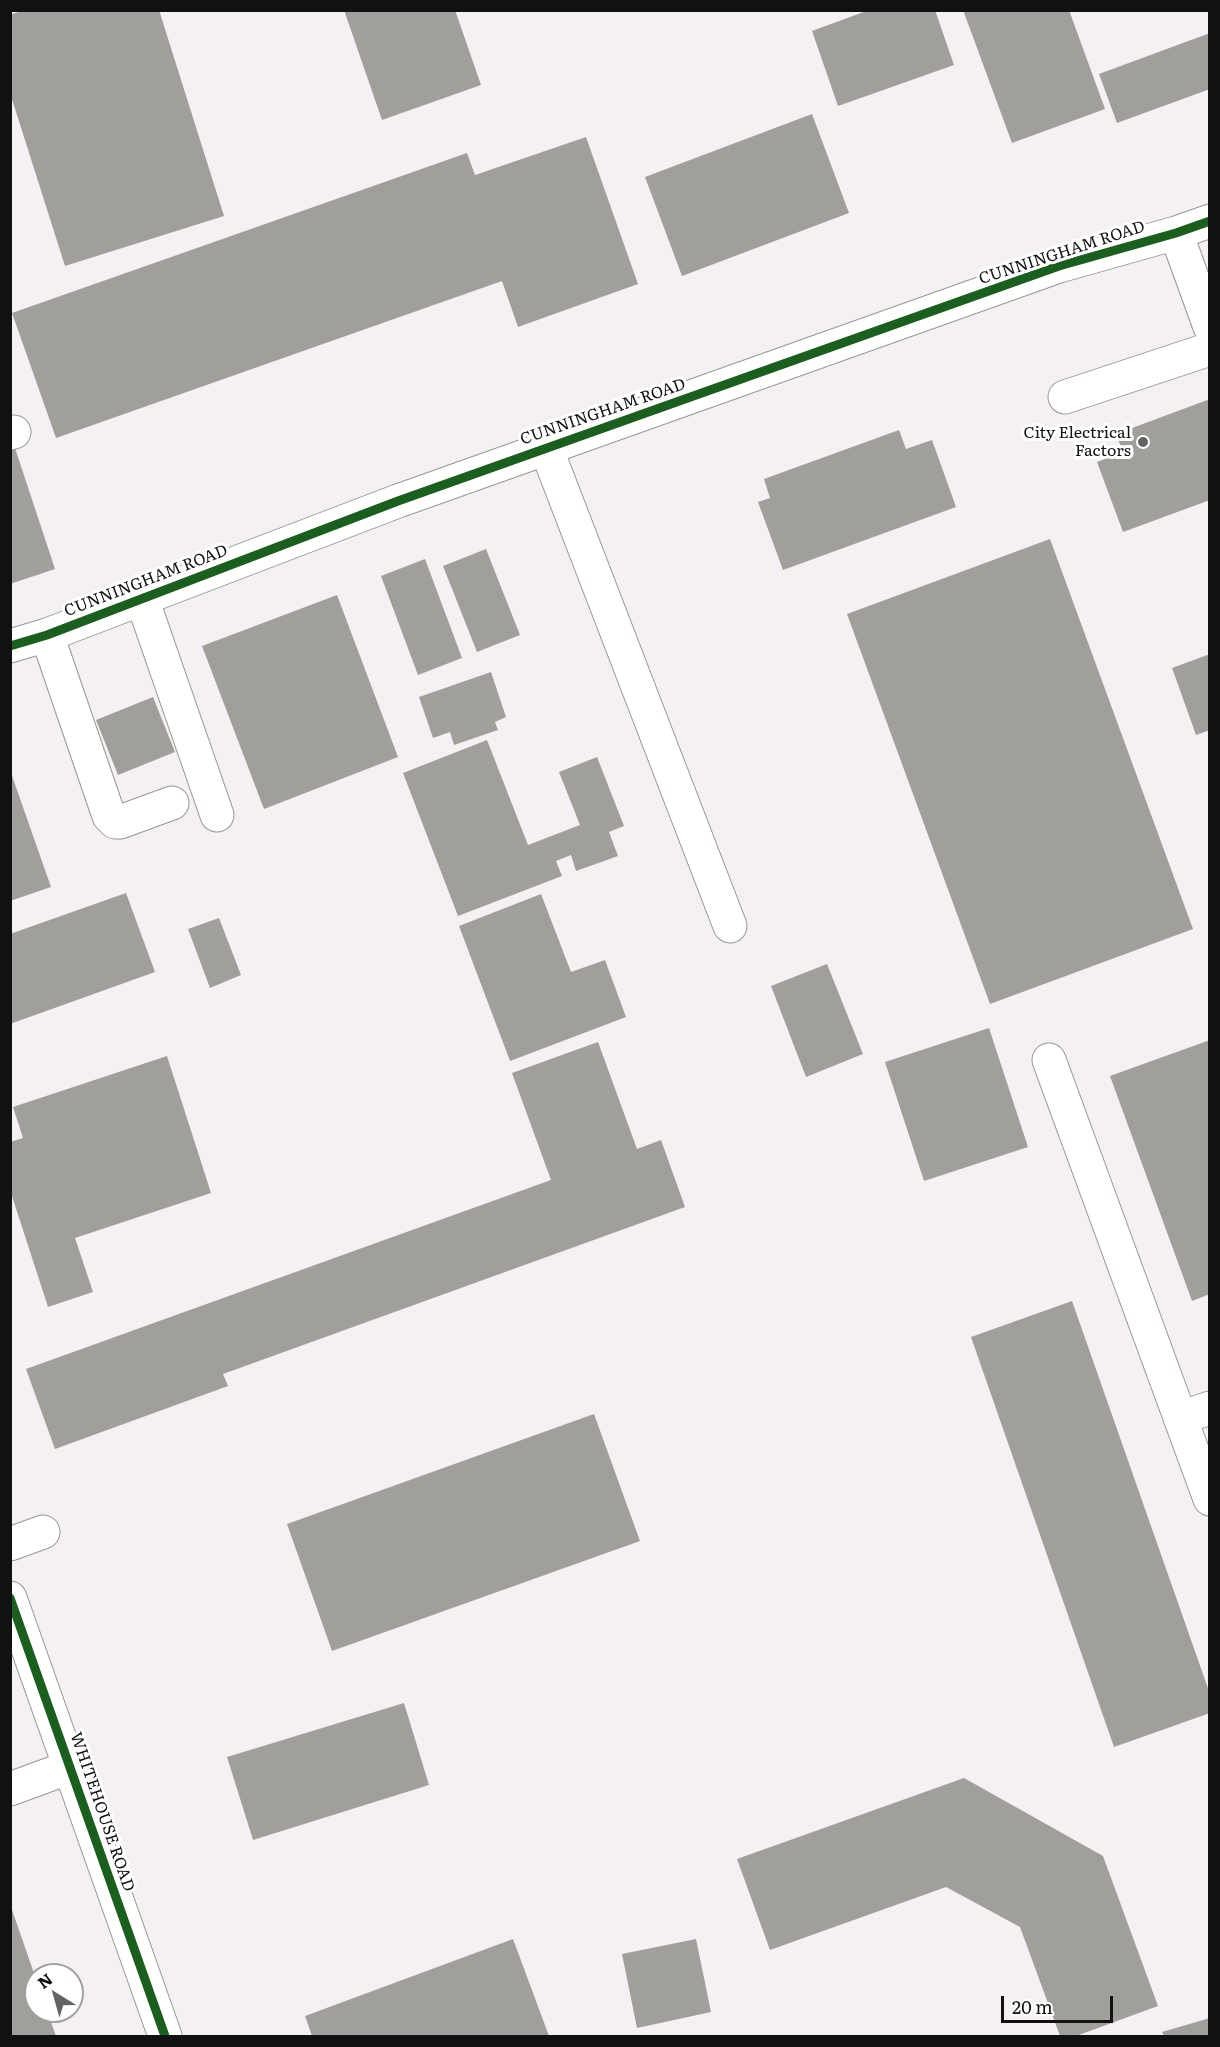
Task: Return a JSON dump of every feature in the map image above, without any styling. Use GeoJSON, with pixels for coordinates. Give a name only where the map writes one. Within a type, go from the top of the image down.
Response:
{"type":"FeatureCollection","features":[{"type":"Feature","properties":{"kind":"street","name":"CUNNINGHAM ROAD"},"geometry":{"type":"LineString","coordinates":[[10,646],[47,635],[398,501],[1059,266],[1176,233],[1209,221]]}},
{"type":"Feature","properties":{"kind":"street"},"geometry":{"type":"LineString","coordinates":[[1176,233],[1209,327]]}},
{"type":"Feature","properties":{"kind":"street"},"geometry":{"type":"LineString","coordinates":[[1065,397],[1209,349]]}},
{"type":"Feature","properties":{"kind":"street"},"geometry":{"type":"LineString","coordinates":[[546,448],[730,926]]}},
{"type":"Feature","properties":{"kind":"street"},"geometry":{"type":"LineString","coordinates":[[142,599],[217,815]]}},
{"type":"Feature","properties":{"kind":"street"},"geometry":{"type":"LineString","coordinates":[[47,635],[109,816],[115,822],[120,822],[172,803]]}},
{"type":"Feature","properties":{"kind":"street"},"geometry":{"type":"LineString","coordinates":[[1049,1060],[1195,1413],[1209,1498]]}},
{"type":"Feature","properties":{"kind":"street"},"geometry":{"type":"LineString","coordinates":[[10,1544],[43,1532]]}},
{"type":"Feature","properties":{"kind":"street","name":"WHITEHOUSE ROAD"},"geometry":{"type":"LineString","coordinates":[[10,1598],[165,2037]]}},
{"type":"Feature","properties":{"kind":"street"},"geometry":{"type":"LineString","coordinates":[[10,1789],[70,1767]]}},
{"type":"Feature","properties":{"kind":"shaded area"},"geometry":{"type":"Polygon","coordinates":[[[11,11],[1209,11],[1209,2036],[11,2036],[11,11]]]}},
{"type":"Feature","properties":{"kind":"building"},"geometry":{"type":"Polygon","coordinates":[[[24,10],[159,10],[224,216],[65,266],[10,93],[10,15],[24,10]]]}},
{"type":"Feature","properties":{"kind":"building"},"geometry":{"type":"Polygon","coordinates":[[[344,10],[455,10],[481,85],[382,120],[344,10]]]}},
{"type":"Feature","properties":{"kind":"building"},"geometry":{"type":"Polygon","coordinates":[[[869,10],[935,10],[954,65],[838,106],[812,31],[869,10]]]}},
{"type":"Feature","properties":{"kind":"building"},"geometry":{"type":"Polygon","coordinates":[[[963,10],[1069,10],[1105,109],[1012,143],[963,10]]]}},
{"type":"Feature","properties":{"kind":"building"},"geometry":{"type":"Polygon","coordinates":[[[1210,33],[1210,89],[1117,123],[1099,74],[1210,33]]]}},
{"type":"Feature","properties":{"kind":"building"},"geometry":{"type":"Polygon","coordinates":[[[812,114],[849,213],[682,276],[645,177],[812,114]]]}},
{"type":"Feature","properties":{"kind":"building"},"geometry":{"type":"Polygon","coordinates":[[[586,137],[638,284],[518,327],[502,281],[56,438],[12,313],[467,153],[475,175],[586,137]]]}},
{"type":"Feature","properties":{"kind":"building"},"geometry":{"type":"Polygon","coordinates":[[[1210,399],[1210,500],[1123,532],[1097,462],[1123,452],[1116,434],[1210,399]]]}},
{"type":"Feature","properties":{"kind":"building"},"geometry":{"type":"Polygon","coordinates":[[[899,430],[906,449],[932,440],[956,507],[783,570],[758,502],[770,498],[764,479],[899,430]]]}},
{"type":"Feature","properties":{"kind":"building"},"geometry":{"type":"Polygon","coordinates":[[[14,445],[55,569],[10,584],[10,446],[14,445]]]}},
{"type":"Feature","properties":{"kind":"building"},"geometry":{"type":"Polygon","coordinates":[[[1050,539],[1193,929],[990,1004],[847,614],[1050,539]]]}},
{"type":"Feature","properties":{"kind":"building"},"geometry":{"type":"Polygon","coordinates":[[[486,549],[520,635],[477,652],[443,566],[486,549]]]}},
{"type":"Feature","properties":{"kind":"building"},"geometry":{"type":"Polygon","coordinates":[[[425,559],[462,658],[418,675],[381,576],[425,559]]]}},
{"type":"Feature","properties":{"kind":"building"},"geometry":{"type":"Polygon","coordinates":[[[337,595],[398,757],[264,809],[202,646],[337,595]]]}},
{"type":"Feature","properties":{"kind":"building"},"geometry":{"type":"Polygon","coordinates":[[[1210,654],[1210,730],[1196,735],[1172,668],[1210,654]]]}},
{"type":"Feature","properties":{"kind":"building"},"geometry":{"type":"Polygon","coordinates":[[[491,672],[506,717],[495,722],[498,730],[454,745],[450,732],[433,738],[419,697],[491,672]]]}},
{"type":"Feature","properties":{"kind":"building"},"geometry":{"type":"Polygon","coordinates":[[[153,697],[175,752],[118,775],[96,720],[153,697]]]}},
{"type":"Feature","properties":{"kind":"building"},"geometry":{"type":"Polygon","coordinates":[[[487,740],[528,845],[580,825],[559,772],[597,757],[624,826],[609,832],[618,856],[576,871],[571,855],[556,861],[562,876],[458,916],[403,773],[487,740]]]}},
{"type":"Feature","properties":{"kind":"building"},"geometry":{"type":"Polygon","coordinates":[[[10,770],[51,887],[10,901],[10,770]]]}},
{"type":"Feature","properties":{"kind":"building"},"geometry":{"type":"Polygon","coordinates":[[[126,893],[155,972],[10,1024],[10,934],[126,893]]]}},
{"type":"Feature","properties":{"kind":"building"},"geometry":{"type":"Polygon","coordinates":[[[541,894],[571,972],[605,960],[626,1017],[510,1061],[459,926],[541,894]]]}},
{"type":"Feature","properties":{"kind":"building"},"geometry":{"type":"Polygon","coordinates":[[[219,918],[241,975],[210,988],[188,929],[219,918]]]}},
{"type":"Feature","properties":{"kind":"building"},"geometry":{"type":"Polygon","coordinates":[[[827,964],[863,1054],[806,1077],[771,986],[827,964]]]}},
{"type":"Feature","properties":{"kind":"building"},"geometry":{"type":"Polygon","coordinates":[[[989,1028],[1028,1147],[924,1181],[885,1062],[989,1028]]]}},
{"type":"Feature","properties":{"kind":"building"},"geometry":{"type":"Polygon","coordinates":[[[1210,1040],[1210,1294],[1192,1301],[1110,1076],[1210,1040]]]}},
{"type":"Feature","properties":{"kind":"building"},"geometry":{"type":"Polygon","coordinates":[[[598,1042],[637,1149],[661,1140],[685,1207],[223,1374],[228,1386],[55,1449],[26,1369],[551,1180],[512,1073],[598,1042]]]}},
{"type":"Feature","properties":{"kind":"building"},"geometry":{"type":"Polygon","coordinates":[[[167,1056],[211,1193],[75,1238],[93,1292],[48,1307],[10,1190],[10,1142],[23,1138],[13,1107],[167,1056]]]}},
{"type":"Feature","properties":{"kind":"building"},"geometry":{"type":"Polygon","coordinates":[[[1072,1301],[1210,1694],[1210,1713],[1114,1747],[971,1337],[1072,1301]]]}},
{"type":"Feature","properties":{"kind":"building"},"geometry":{"type":"Polygon","coordinates":[[[594,1414],[640,1541],[332,1651],[287,1524],[594,1414]]]}},
{"type":"Feature","properties":{"kind":"building"},"geometry":{"type":"Polygon","coordinates":[[[404,1703],[429,1785],[253,1840],[227,1757],[404,1703]]]}},
{"type":"Feature","properties":{"kind":"building"},"geometry":{"type":"Polygon","coordinates":[[[964,1778],[1103,1856],[1158,2006],[1076,2036],[1060,2036],[1020,1927],[946,1887],[770,1950],[737,1859],[964,1778]]]}},
{"type":"Feature","properties":{"kind":"building"},"geometry":{"type":"Polygon","coordinates":[[[11,1907],[30,1963],[24,1963],[24,2023],[51,2023],[56,2036],[10,2036],[11,1907]]]}},
{"type":"Feature","properties":{"kind":"building"},"geometry":{"type":"Polygon","coordinates":[[[513,1939],[549,2036],[312,2036],[305,2016],[513,1939]]]}},
{"type":"Feature","properties":{"kind":"building"},"geometry":{"type":"Polygon","coordinates":[[[696,1939],[711,2012],[637,2028],[622,1954],[696,1939]]]}},
{"type":"Feature","properties":{"kind":"building"},"geometry":{"type":"Polygon","coordinates":[[[1210,2018],[1210,2036],[1164,2036],[1162,2032],[1210,2018]]]}},
{"type":"Feature","properties":{"kind":"cycle path"},"geometry":{"type":"LineString","coordinates":[[10,646],[47,635],[398,501],[1059,266],[1210,221]]}},
{"type":"Feature","properties":{"kind":"cycle path"},"geometry":{"type":"LineString","coordinates":[[10,1598],[165,2036]]}},
{"type":"Feature","properties":{"kind":"place","name":"City Electrical Factors"},"geometry":{"type":"Point","coordinates":[1143,442]}}]}
